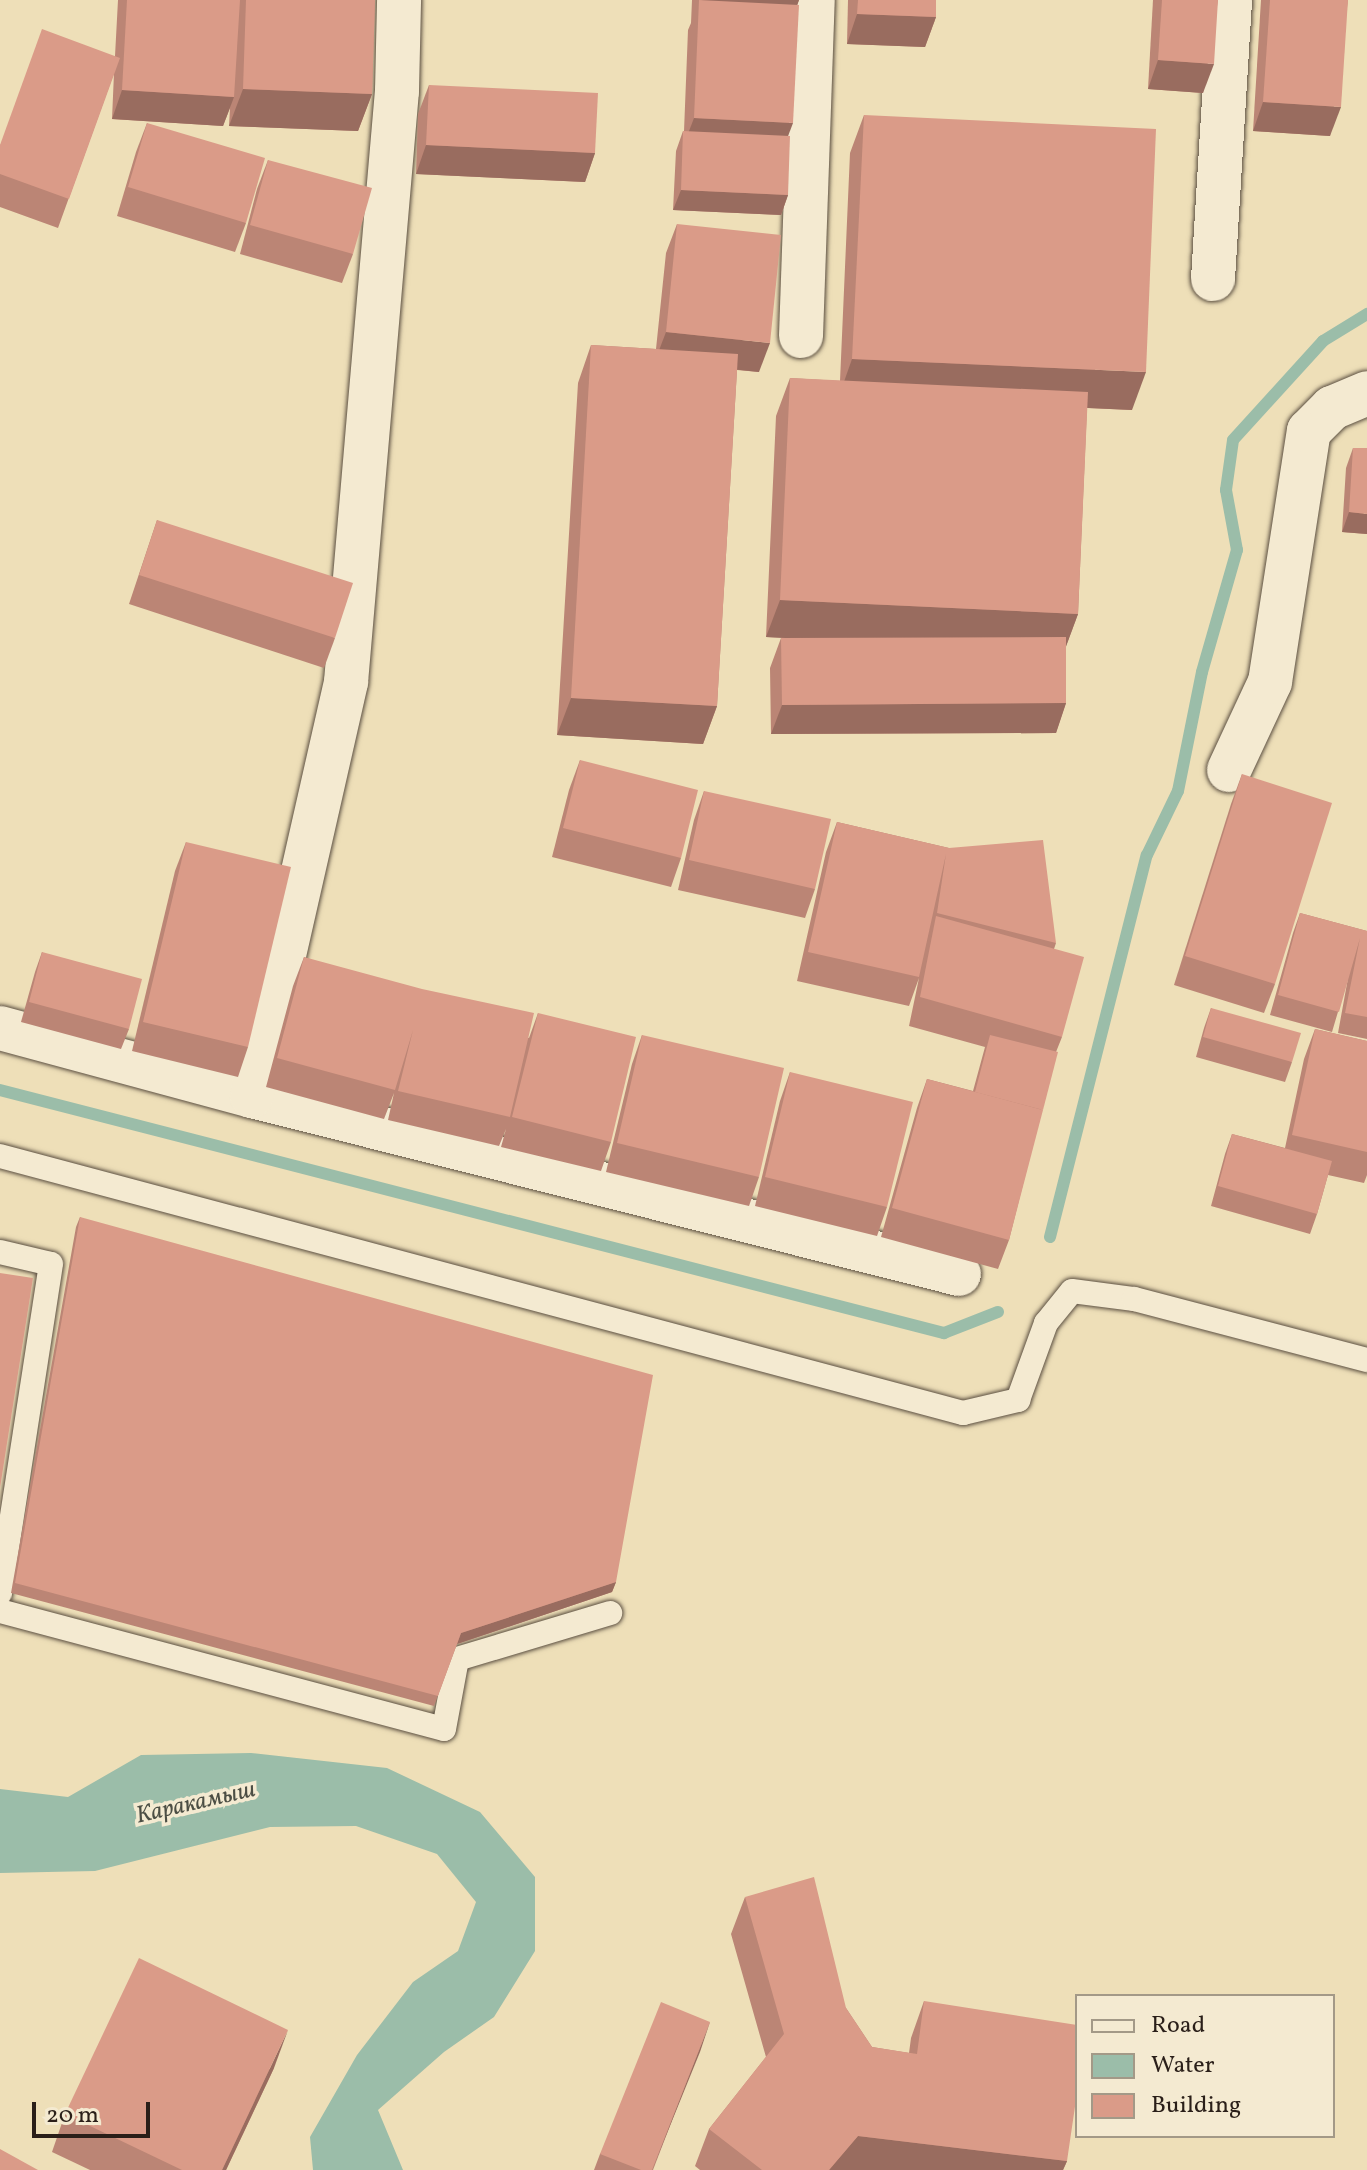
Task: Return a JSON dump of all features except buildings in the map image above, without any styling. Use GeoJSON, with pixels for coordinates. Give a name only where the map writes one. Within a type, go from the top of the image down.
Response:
{"type":"FeatureCollection","features":[{"type":"Feature","properties":{"kind":"street"},"geometry":{"type":"LineString","coordinates":[[252,1096],[346,682],[396,106],[399,0]]}},
{"type":"Feature","properties":{"kind":"street"},"geometry":{"type":"LineString","coordinates":[[801,336],[813,0]]}},
{"type":"Feature","properties":{"kind":"street"},"geometry":{"type":"LineString","coordinates":[[1213,279],[1230,0]]}},
{"type":"Feature","properties":{"kind":"street"},"geometry":{"type":"LineString","coordinates":[[1229,770],[1270,682],[1309,431],[1332,408],[1367,393]]}},
{"type":"Feature","properties":{"kind":"street"},"geometry":{"type":"LineString","coordinates":[[0,1028],[252,1096],[959,1274]]}},
{"type":"Feature","properties":{"kind":"lane"},"geometry":{"type":"LineString","coordinates":[[0,1156],[963,1413],[1018,1400],[1046,1323],[1072,1291],[1134,1299],[1367,1360]]}},
{"type":"Feature","properties":{"kind":"lane"},"geometry":{"type":"LineString","coordinates":[[0,1252],[51,1264],[0,1593]]}},
{"type":"Feature","properties":{"kind":"lane"},"geometry":{"type":"LineString","coordinates":[[0,1611],[444,1729],[457,1659],[610,1613]]}},
{"type":"Feature","properties":{"kind":"water","name":"Каракамыш"},"geometry":{"type":"Polygon","coordinates":[[[251,1753],[387,1768],[480,1812],[535,1877],[535,1951],[494,2017],[444,2052],[378,2110],[403,2170],[313,2170],[310,2137],[357,2055],[413,1982],[458,1951],[476,1902],[437,1854],[356,1826],[270,1827],[95,1871],[0,1873],[0,1789],[68,1797],[141,1755],[251,1753]]]}},
{"type":"Feature","properties":{"kind":"waterway"},"geometry":{"type":"LineString","coordinates":[[1050,1237],[1147,855],[1178,791],[1202,672],[1237,550],[1226,490],[1233,440],[1323,341],[1367,314]]}},
{"type":"Feature","properties":{"kind":"waterway"},"geometry":{"type":"LineString","coordinates":[[0,1090],[944,1333],[998,1312]]}}]}
